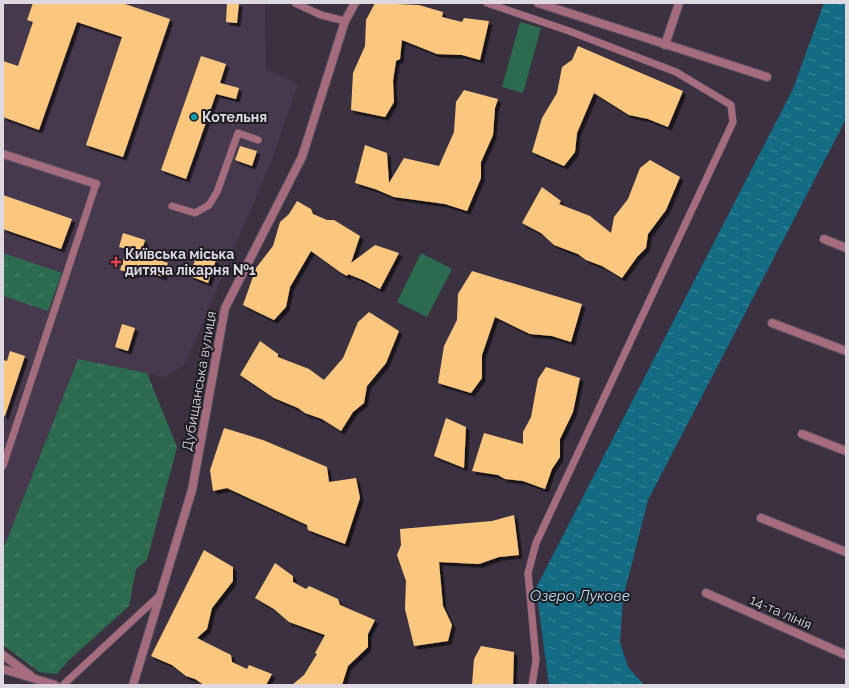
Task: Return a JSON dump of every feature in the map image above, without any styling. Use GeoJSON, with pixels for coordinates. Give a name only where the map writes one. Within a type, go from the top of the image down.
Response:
{"type":"FeatureCollection","features":[{"type":"Feature","properties":{"kind":"street","name":"Дубищанська вулиця"},"geometry":{"type":"LineString","coordinates":[[133,685],[192,490],[225,308],[302,157],[345,20],[355,3]]}},
{"type":"Feature","properties":{"kind":"street"},"geometry":{"type":"LineString","coordinates":[[538,3],[767,78]]}},
{"type":"Feature","properties":{"kind":"street"},"geometry":{"type":"LineString","coordinates":[[665,45],[679,3]]}},
{"type":"Feature","properties":{"kind":"street"},"geometry":{"type":"LineString","coordinates":[[3,154],[96,184]]}},
{"type":"Feature","properties":{"kind":"street"},"geometry":{"type":"LineString","coordinates":[[824,239],[846,248]]}},
{"type":"Feature","properties":{"kind":"street"},"geometry":{"type":"LineString","coordinates":[[772,322],[846,351]]}},
{"type":"Feature","properties":{"kind":"street"},"geometry":{"type":"LineString","coordinates":[[802,434],[846,452]]}},
{"type":"Feature","properties":{"kind":"street"},"geometry":{"type":"LineString","coordinates":[[761,518],[846,552]]}},
{"type":"Feature","properties":{"kind":"street","name":"14-та лінія"},"geometry":{"type":"LineString","coordinates":[[706,593],[846,655]]}},
{"type":"Feature","properties":{"kind":"street"},"geometry":{"type":"LineString","coordinates":[[3,655],[31,677]]}},
{"type":"Feature","properties":{"kind":"street"},"geometry":{"type":"LineString","coordinates":[[3,669],[55,685]]}},
{"type":"Feature","properties":{"kind":"lane"},"geometry":{"type":"LineString","coordinates":[[295,3],[320,15],[345,20]]}},
{"type":"Feature","properties":{"kind":"lane"},"geometry":{"type":"LineString","coordinates":[[487,3],[569,31],[676,72],[731,105],[733,122],[536,543],[528,573],[536,660],[532,685]]}},
{"type":"Feature","properties":{"kind":"lane"},"geometry":{"type":"LineString","coordinates":[[172,206],[195,213],[209,205],[217,192],[238,133],[258,140]]}},
{"type":"Feature","properties":{"kind":"lane"},"geometry":{"type":"LineString","coordinates":[[3,466],[96,184]]}},
{"type":"Feature","properties":{"kind":"lane"},"geometry":{"type":"LineString","coordinates":[[63,685],[160,595]]}},
{"type":"Feature","properties":{"kind":"shaded area","name":"Київська міська дитяча лікарня №1"},"geometry":{"type":"Polygon","coordinates":[[[3,3],[265,3],[266,70],[298,84],[270,165],[185,364],[165,377],[78,359],[3,550],[3,3]]]}},
{"type":"Feature","properties":{"kind":"green space"},"geometry":{"type":"Polygon","coordinates":[[[520,22],[541,28],[523,93],[502,87],[520,22]]]}},
{"type":"Feature","properties":{"kind":"green space"},"geometry":{"type":"Polygon","coordinates":[[[3,253],[62,273],[48,311],[3,296],[3,253]]]}},
{"type":"Feature","properties":{"kind":"green space"},"geometry":{"type":"Polygon","coordinates":[[[421,253],[452,269],[427,317],[397,302],[421,253]]]}},
{"type":"Feature","properties":{"kind":"green space"},"geometry":{"type":"Polygon","coordinates":[[[78,359],[147,373],[177,447],[147,560],[136,569],[129,606],[68,661],[57,674],[39,672],[3,645],[3,550],[78,359]]]}},
{"type":"Feature","properties":{"kind":"water","name":"Озеро Лукове"},"geometry":{"type":"Polygon","coordinates":[[[824,3],[846,3],[846,119],[648,500],[623,598],[620,642],[628,667],[644,685],[549,685],[536,588],[793,89],[824,3]]]}},
{"type":"Feature","properties":{"kind":"building"},"geometry":{"type":"Polygon","coordinates":[[[33,3],[122,3],[170,19],[123,157],[86,145],[122,37],[77,22],[39,130],[3,117],[3,61],[18,66],[33,22],[27,20],[33,3]]]}},
{"type":"Feature","properties":{"kind":"building"},"geometry":{"type":"Polygon","coordinates":[[[227,3],[239,3],[237,23],[226,22],[227,3]]]}},
{"type":"Feature","properties":{"kind":"building"},"geometry":{"type":"Polygon","coordinates":[[[375,3],[419,5],[443,12],[442,17],[462,22],[464,18],[489,21],[480,60],[462,55],[437,54],[402,40],[400,59],[396,61],[393,81],[394,102],[385,117],[351,110],[353,73],[365,46],[366,20],[375,3]]]}},
{"type":"Feature","properties":{"kind":"building"},"geometry":{"type":"Polygon","coordinates":[[[578,46],[683,91],[668,127],[648,119],[629,115],[594,93],[577,133],[575,152],[564,166],[532,152],[542,118],[557,93],[562,67],[572,60],[578,46]]]}},
{"type":"Feature","properties":{"kind":"building","name":"Котельня"},"geometry":{"type":"Polygon","coordinates":[[[201,56],[226,64],[220,83],[239,88],[236,99],[216,94],[186,179],[161,170],[201,56]]]}},
{"type":"Feature","properties":{"kind":"building"},"geometry":{"type":"Polygon","coordinates":[[[464,90],[498,99],[495,108],[493,135],[481,162],[481,178],[467,211],[445,204],[394,197],[355,183],[365,145],[387,153],[389,183],[404,158],[439,166],[454,132],[456,102],[464,90]]]}},
{"type":"Feature","properties":{"kind":"building"},"geometry":{"type":"Polygon","coordinates":[[[240,146],[257,151],[252,166],[235,160],[240,146]]]}},
{"type":"Feature","properties":{"kind":"building"},"geometry":{"type":"Polygon","coordinates":[[[650,160],[680,177],[666,210],[648,234],[646,248],[637,257],[622,278],[602,266],[586,260],[578,254],[554,245],[541,233],[522,223],[542,187],[561,201],[559,204],[590,216],[611,233],[614,217],[628,199],[640,168],[650,160]]]}},
{"type":"Feature","properties":{"kind":"building"},"geometry":{"type":"Polygon","coordinates":[[[3,195],[72,219],[61,249],[3,229],[3,195]]]}},
{"type":"Feature","properties":{"kind":"building"},"geometry":{"type":"Polygon","coordinates":[[[297,201],[311,209],[313,214],[327,220],[334,220],[360,236],[351,263],[375,245],[399,253],[380,289],[348,274],[347,276],[311,251],[290,287],[286,307],[274,320],[243,305],[256,268],[273,246],[280,222],[289,214],[297,201]]]}},
{"type":"Feature","properties":{"kind":"building"},"geometry":{"type":"Polygon","coordinates":[[[123,233],[145,240],[141,254],[168,263],[163,277],[137,268],[135,274],[120,270],[127,249],[119,247],[123,233]]]}},
{"type":"Feature","properties":{"kind":"building"},"geometry":{"type":"Polygon","coordinates":[[[197,254],[216,260],[208,283],[190,276],[197,254]]]}},
{"type":"Feature","properties":{"kind":"building"},"geometry":{"type":"Polygon","coordinates":[[[472,271],[582,304],[571,342],[552,336],[530,334],[495,317],[482,355],[482,378],[471,393],[438,383],[444,346],[457,320],[458,294],[472,271]]]}},
{"type":"Feature","properties":{"kind":"building"},"geometry":{"type":"Polygon","coordinates":[[[369,312],[399,331],[386,363],[367,386],[364,403],[353,412],[341,431],[322,419],[305,413],[298,408],[274,398],[240,375],[260,341],[278,354],[278,357],[309,369],[324,380],[343,358],[358,322],[369,312]]]}},
{"type":"Feature","properties":{"kind":"building"},"geometry":{"type":"Polygon","coordinates":[[[122,324],[135,328],[128,351],[115,347],[122,324]]]}},
{"type":"Feature","properties":{"kind":"building"},"geometry":{"type":"Polygon","coordinates":[[[10,351],[25,356],[5,416],[3,415],[3,360],[7,361],[10,351]]]}},
{"type":"Feature","properties":{"kind":"building"},"geometry":{"type":"Polygon","coordinates":[[[546,367],[580,378],[573,412],[560,439],[560,457],[552,469],[545,489],[523,481],[505,479],[498,475],[472,471],[484,433],[523,444],[523,432],[531,417],[538,379],[546,367]]]}},
{"type":"Feature","properties":{"kind":"building"},"geometry":{"type":"Polygon","coordinates":[[[446,418],[466,427],[464,468],[434,456],[446,418]]]}},
{"type":"Feature","properties":{"kind":"building"},"geometry":{"type":"Polygon","coordinates":[[[224,428],[263,440],[327,467],[329,482],[356,478],[360,498],[345,544],[308,530],[307,525],[227,488],[213,491],[210,470],[224,428]]]}},
{"type":"Feature","properties":{"kind":"building"},"geometry":{"type":"Polygon","coordinates":[[[514,515],[519,555],[499,557],[479,564],[439,562],[443,606],[452,625],[448,641],[414,646],[405,609],[406,581],[397,555],[401,545],[400,529],[492,521],[514,515]]]}},
{"type":"Feature","properties":{"kind":"building"},"geometry":{"type":"Polygon","coordinates":[[[204,550],[233,567],[233,581],[212,608],[207,629],[197,638],[231,655],[232,662],[247,669],[249,665],[272,674],[266,685],[204,685],[195,679],[186,676],[172,665],[151,656],[204,550]]]}},
{"type":"Feature","properties":{"kind":"building"},"geometry":{"type":"Polygon","coordinates":[[[275,563],[293,576],[293,582],[306,589],[309,586],[338,599],[340,605],[375,620],[368,634],[368,647],[348,666],[342,685],[292,685],[304,675],[317,654],[315,653],[325,635],[289,622],[274,609],[255,598],[275,563]]]}},
{"type":"Feature","properties":{"kind":"building"},"geometry":{"type":"Polygon","coordinates":[[[481,646],[514,652],[513,685],[472,685],[474,659],[481,646]]]}},
{"type":"Feature","properties":{"kind":"place","name":"Котельня"},"geometry":{"type":"Point","coordinates":[194,117]}},
{"type":"Feature","properties":{"kind":"place","name":"Київська міська дитяча лікарня №1"},"geometry":{"type":"Point","coordinates":[116,262]}}]}
